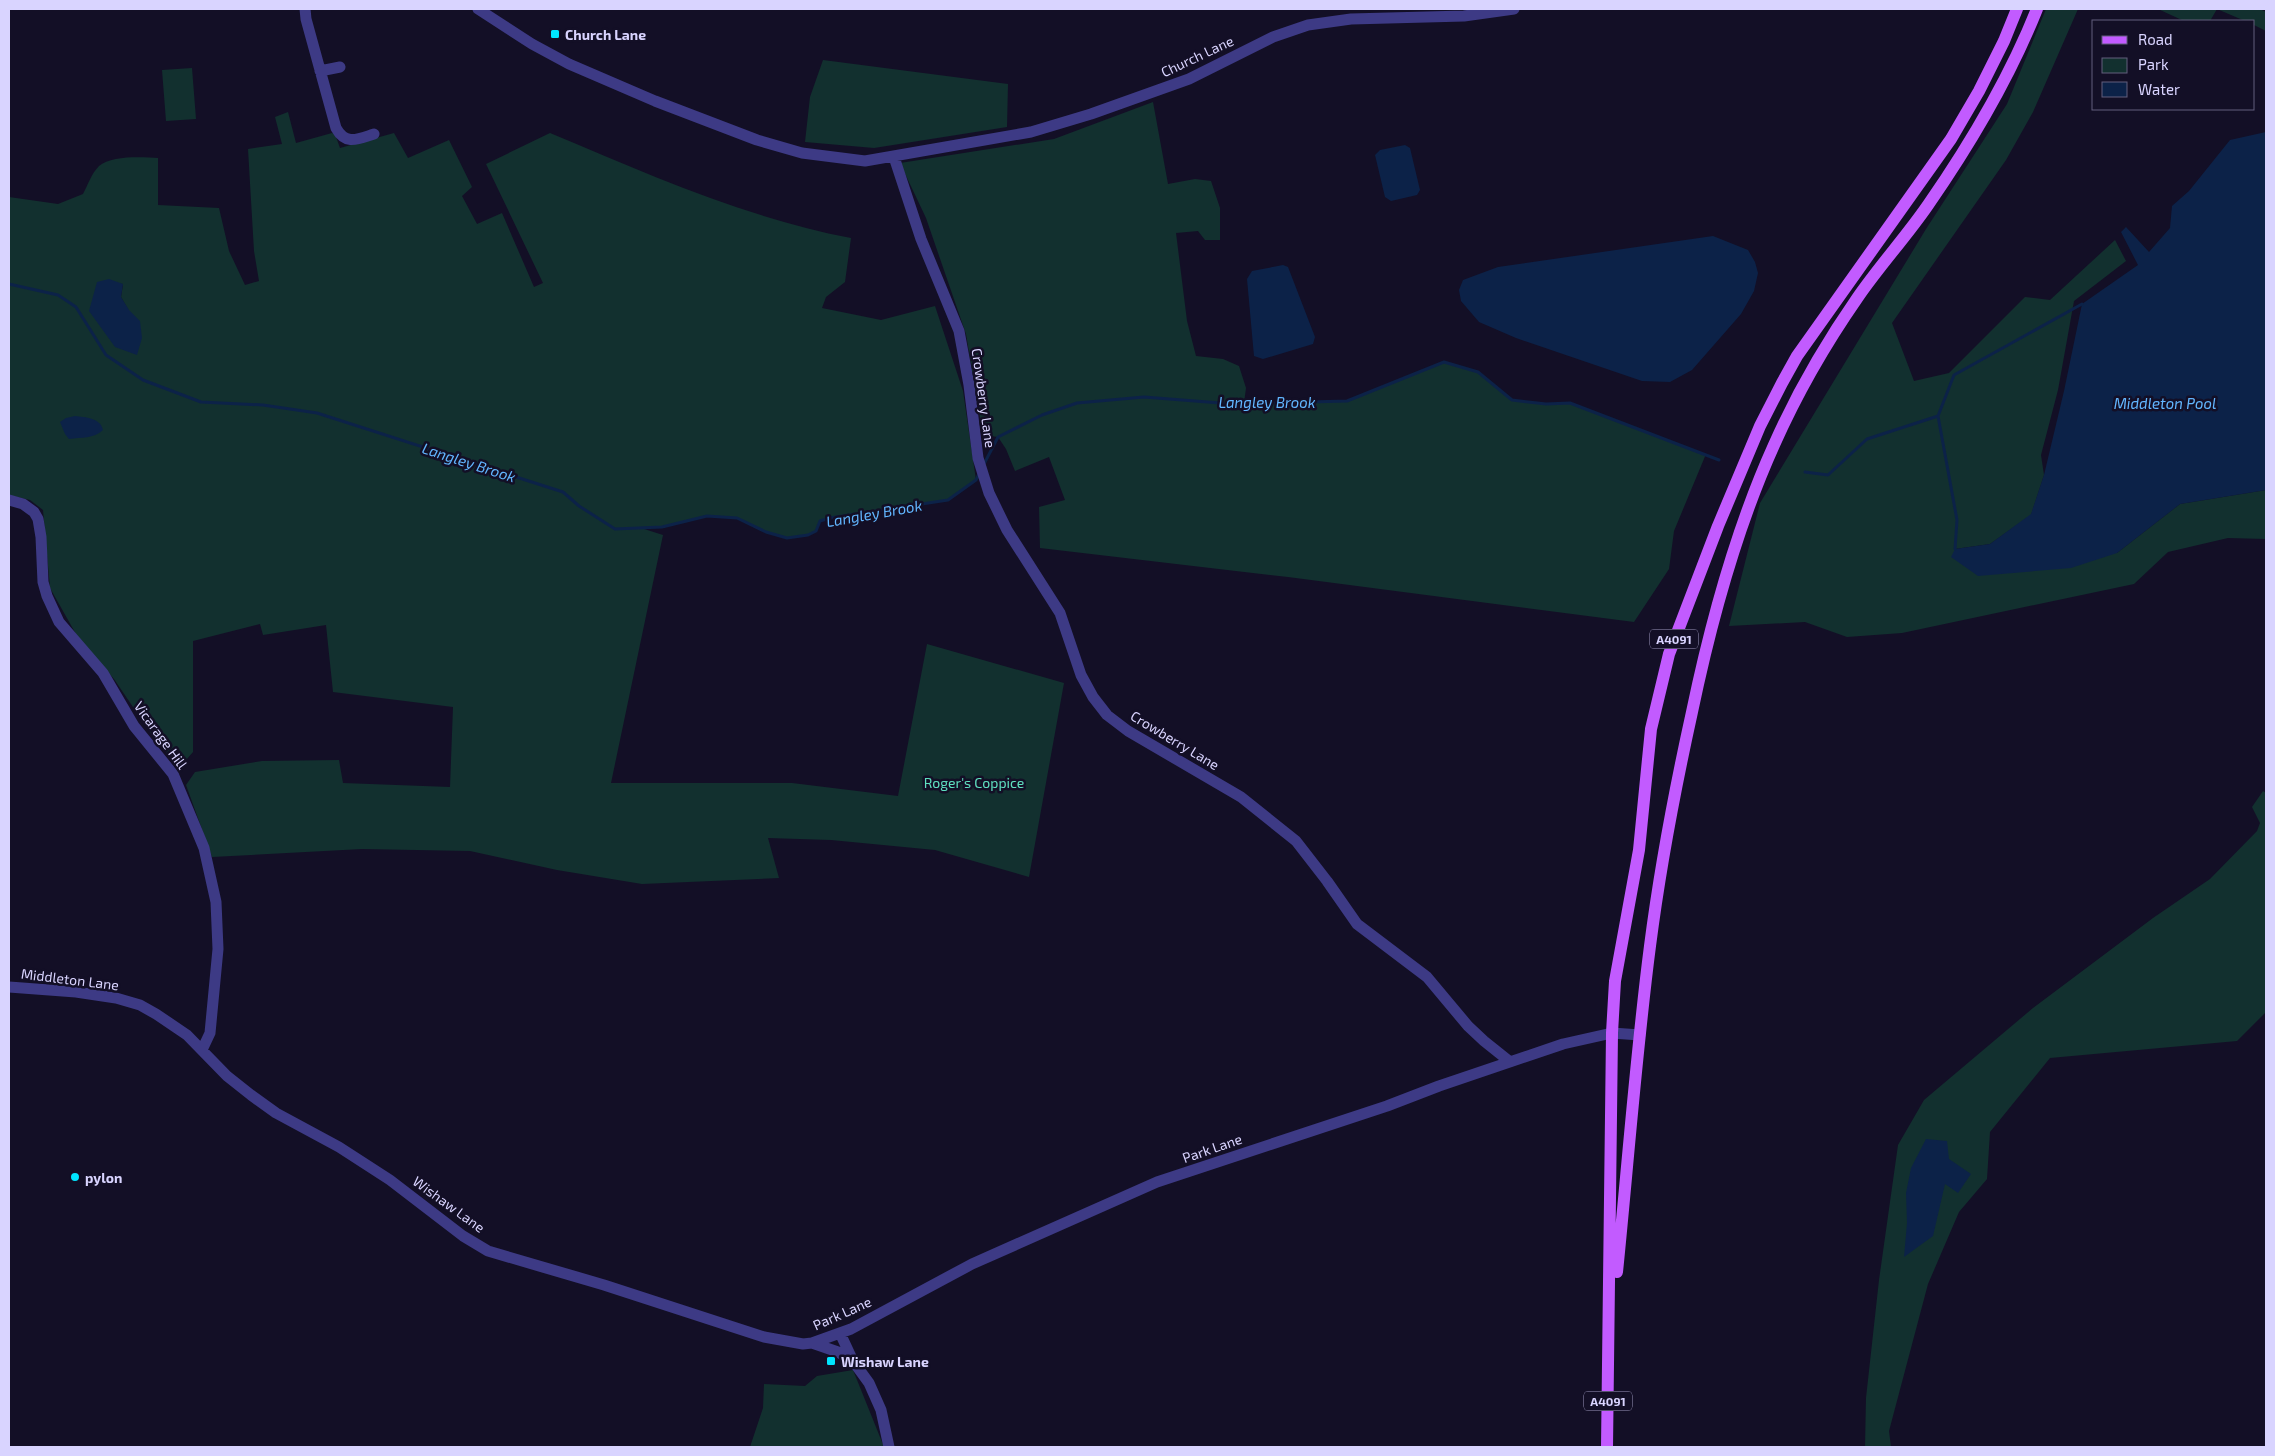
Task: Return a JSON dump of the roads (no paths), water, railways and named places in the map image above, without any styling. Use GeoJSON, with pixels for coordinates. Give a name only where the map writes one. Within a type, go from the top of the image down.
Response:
{"type":"FeatureCollection","features":[{"type":"Feature","properties":{"kind":"main road","name":"A4091"},"geometry":{"type":"LineString","coordinates":[[1607,1447],[1612,1033],[1616,981],[1639,850],[1651,729],[1669,654],[1718,526],[1760,426],[1782,383],[1798,356],[1951,139],[1987,74],[2017,9]]}},
{"type":"Feature","properties":{"kind":"main road","name":"A4091"},"geometry":{"type":"LineString","coordinates":[[1609,1354],[1640,1035],[1653,926],[1683,752],[1716,612],[1752,499],[1773,446],[1805,383],[1858,296],[1926,208],[1966,147],[2000,88],[2022,45],[2037,9]]}},
{"type":"Feature","properties":{"kind":"street"},"geometry":{"type":"LineString","coordinates":[[305,9],[306,19],[336,128],[341,137],[346,139],[357,140],[374,134]]}},
{"type":"Feature","properties":{"kind":"street","name":"Church Lane"},"geometry":{"type":"LineString","coordinates":[[478,9],[532,44],[616,86],[757,140],[802,152],[865,161],[1031,132],[1091,114],[1189,79],[1272,37],[1308,24],[1352,19],[1464,16],[1514,9]]}},
{"type":"Feature","properties":{"kind":"street"},"geometry":{"type":"LineString","coordinates":[[320,72],[340,67]]}},
{"type":"Feature","properties":{"kind":"street","name":"Crowberry Lane"},"geometry":{"type":"LineString","coordinates":[[894,157],[921,240],[959,331],[970,385],[972,425],[978,458],[989,493],[1007,530],[1060,612],[1081,675],[1093,697],[1107,715],[1128,731],[1241,798],[1296,841],[1357,924],[1427,978],[1468,1026],[1484,1042],[1509,1061]]}},
{"type":"Feature","properties":{"kind":"street","name":"Vicarage Hill"},"geometry":{"type":"LineString","coordinates":[[9,500],[31,508],[38,520],[44,582],[47,596],[59,622],[102,673],[134,726],[173,774],[204,848],[216,902],[218,949],[210,1033],[202,1050]]}},
{"type":"Feature","properties":{"kind":"street","name":"Middleton Lane"},"geometry":{"type":"LineString","coordinates":[[9,987],[76,992],[116,998],[140,1005],[171,1023],[202,1050]]}},
{"type":"Feature","properties":{"kind":"street","name":"Park Lane"},"geometry":{"type":"LineString","coordinates":[[812,1343],[851,1329],[972,1264],[1157,1182],[1387,1106],[1509,1061],[1563,1044],[1612,1033],[1640,1035]]}},
{"type":"Feature","properties":{"kind":"street","name":"Wishaw Lane"},"geometry":{"type":"LineString","coordinates":[[202,1050],[227,1076],[257,1100],[276,1113],[339,1147],[390,1180],[463,1236],[488,1251],[604,1285],[764,1337],[803,1344],[812,1343],[838,1352],[853,1361]]}},
{"type":"Feature","properties":{"kind":"street","name":"Wishaw Lane"},"geometry":{"type":"LineString","coordinates":[[840,1333],[853,1361],[868,1383],[881,1410],[889,1447]]}},
{"type":"Feature","properties":{"kind":"water","name":"Middleton Pool"},"geometry":{"type":"Polygon","coordinates":[[[2266,132],[2266,490],[2180,504],[2117,553],[2071,568],[1978,576],[1951,557],[1955,549],[1990,544],[2031,514],[2044,475],[2082,304],[2138,265],[2121,232],[2126,227],[2149,252],[2170,228],[2172,206],[2189,191],[2230,140],[2266,132]]]}},
{"type":"Feature","properties":{"kind":"water"},"geometry":{"type":"Polygon","coordinates":[[[1405,145],[1410,148],[1420,190],[1417,195],[1391,201],[1385,197],[1375,155],[1380,150],[1405,145]]]}},
{"type":"Feature","properties":{"kind":"water"},"geometry":{"type":"Polygon","coordinates":[[[1713,236],[1748,250],[1755,262],[1758,273],[1754,291],[1741,314],[1692,370],[1670,382],[1642,381],[1516,338],[1479,322],[1461,301],[1459,290],[1463,280],[1498,267],[1713,236]]]}},
{"type":"Feature","properties":{"kind":"water"},"geometry":{"type":"Polygon","coordinates":[[[1283,265],[1288,267],[1315,337],[1313,344],[1263,359],[1254,356],[1247,279],[1252,271],[1283,265]]]}},
{"type":"Feature","properties":{"kind":"water"},"geometry":{"type":"Polygon","coordinates":[[[109,279],[123,284],[121,297],[129,310],[140,321],[142,338],[137,355],[115,347],[89,311],[97,282],[109,279]]]}},
{"type":"Feature","properties":{"kind":"water"},"geometry":{"type":"Polygon","coordinates":[[[75,416],[96,421],[102,426],[103,430],[91,436],[69,439],[60,422],[75,416]]]}},
{"type":"Feature","properties":{"kind":"water"},"geometry":{"type":"Polygon","coordinates":[[[1926,1139],[1947,1141],[1949,1159],[1971,1174],[1958,1193],[1945,1184],[1933,1236],[1904,1257],[1907,1223],[1906,1193],[1911,1168],[1926,1139]]]}},
{"type":"Feature","properties":{"kind":"waterway","name":"Langley Brook"},"geometry":{"type":"LineString","coordinates":[[9,284],[58,295],[76,307],[106,355],[143,380],[201,402],[263,405],[317,413],[563,492],[579,506],[615,529],[662,527],[707,516],[737,518],[766,532],[787,538],[808,535],[816,531],[820,521],[830,518],[948,500],[976,480],[979,474]]}},
{"type":"Feature","properties":{"kind":"waterway"},"geometry":{"type":"LineString","coordinates":[[1938,416],[1954,375],[2082,304]]}},
{"type":"Feature","properties":{"kind":"waterway","name":"Langley Brook"},"geometry":{"type":"LineString","coordinates":[[984,464],[998,437],[1042,415],[1077,403],[1144,397],[1233,404],[1347,401],[1444,362],[1478,372],[1512,400],[1546,404],[1570,403],[1719,460]]}},
{"type":"Feature","properties":{"kind":"waterway","name":"Langley Brook"},"geometry":{"type":"LineString","coordinates":[[1805,472],[1828,475],[1867,439],[1938,416],[1957,520],[1955,549]]}},
{"type":"Feature","properties":{"kind":"place","name":"Church Lane"},"geometry":{"type":"Point","coordinates":[555,34]}},
{"type":"Feature","properties":{"kind":"place","name":"pylon"},"geometry":{"type":"Point","coordinates":[75,1177]}},
{"type":"Feature","properties":{"kind":"place","name":"Wishaw Lane"},"geometry":{"type":"Point","coordinates":[831,1361]}},
{"type":"Feature","properties":{"kind":"park label","name":"Roger's Coppice"},"geometry":{"type":"Point","coordinates":[974,782]}}]}
